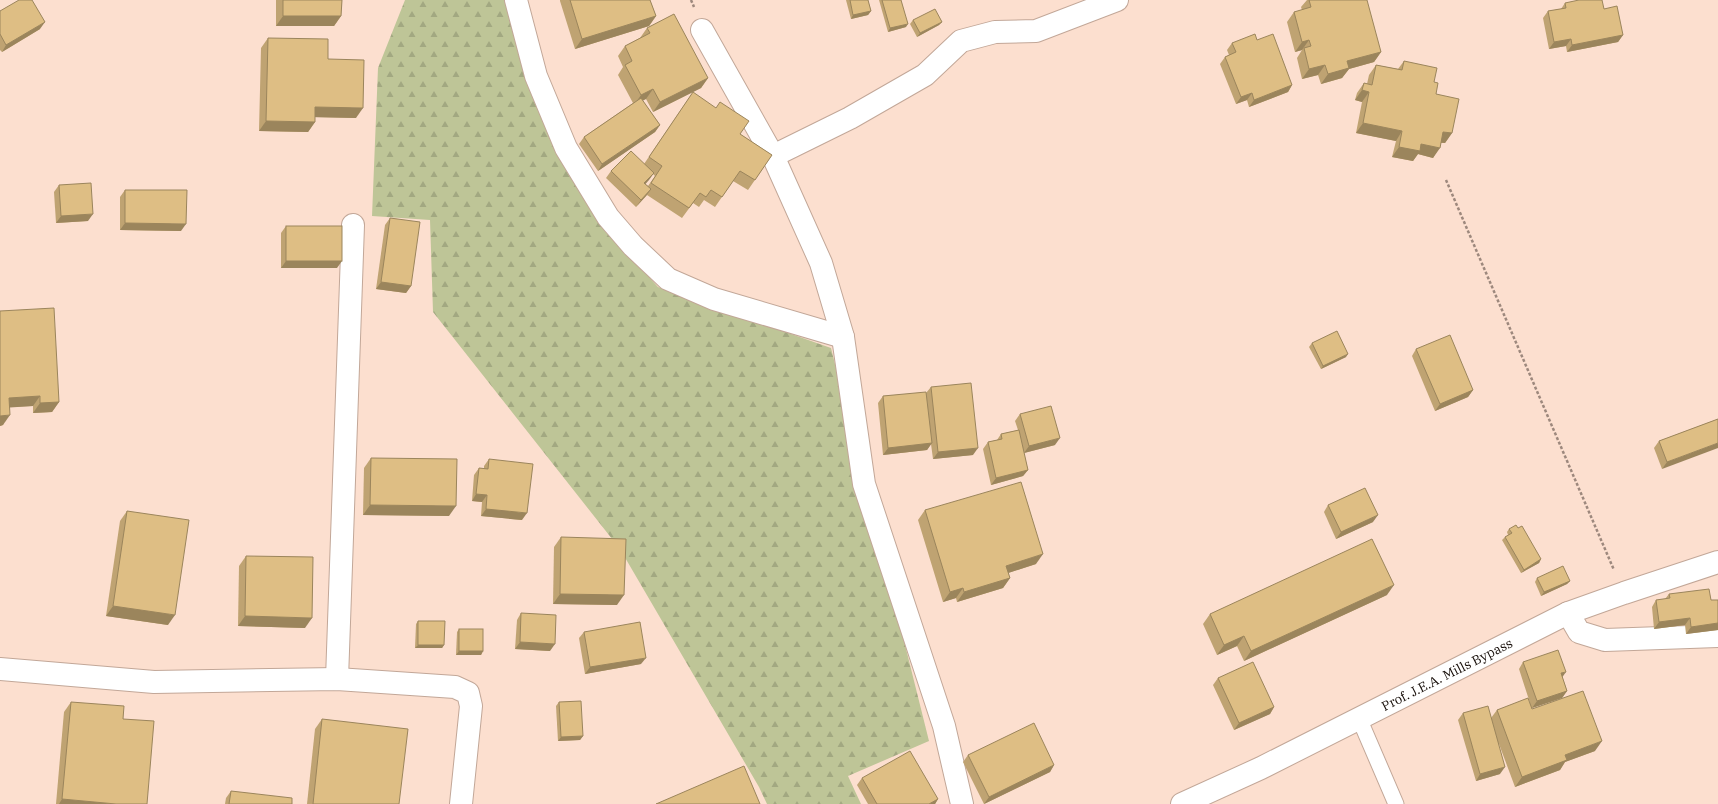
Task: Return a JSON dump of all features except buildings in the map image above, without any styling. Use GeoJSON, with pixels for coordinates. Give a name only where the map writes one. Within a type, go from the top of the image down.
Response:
{"type":"FeatureCollection","features":[{"type":"Feature","properties":{"kind":"street"},"geometry":{"type":"LineString","coordinates":[[516,0],[536,76],[566,148],[608,217],[633,246],[668,279],[714,299],[843,337]]}},
{"type":"Feature","properties":{"kind":"street"},"geometry":{"type":"LineString","coordinates":[[773,156],[850,118],[925,75],[960,41],[995,32],[1036,31],[1118,0]]}},
{"type":"Feature","properties":{"kind":"street"},"geometry":{"type":"LineString","coordinates":[[702,30],[773,156],[821,262],[843,337],[864,484],[944,726],[962,804]]}},
{"type":"Feature","properties":{"kind":"street"},"geometry":{"type":"LineString","coordinates":[[337,679],[353,225]]}},
{"type":"Feature","properties":{"kind":"street","name":"Prof. J.E.A. Mills Bypass"},"geometry":{"type":"LineString","coordinates":[[1182,804],[1261,768],[1568,614],[1624,593],[1718,562]]}},
{"type":"Feature","properties":{"kind":"street"},"geometry":{"type":"LineString","coordinates":[[1568,614],[1579,632],[1605,640],[1718,636]]}},
{"type":"Feature","properties":{"kind":"street"},"geometry":{"type":"LineString","coordinates":[[0,668],[154,682],[337,679],[455,687],[468,693],[471,706],[462,804]]}},
{"type":"Feature","properties":{"kind":"lane"},"geometry":{"type":"LineString","coordinates":[[1359,718],[1396,804]]}},
{"type":"Feature","properties":{"kind":"path"},"geometry":{"type":"LineString","coordinates":[[1446,180],[1624,593]]}},
{"type":"Feature","properties":{"kind":"green space"},"geometry":{"type":"Polygon","coordinates":[[[405,0],[508,0],[629,255],[658,287],[831,348],[929,741],[848,776],[861,804],[767,804],[759,787],[620,549],[433,312],[430,220],[372,216],[378,68],[405,0]]]}}]}
